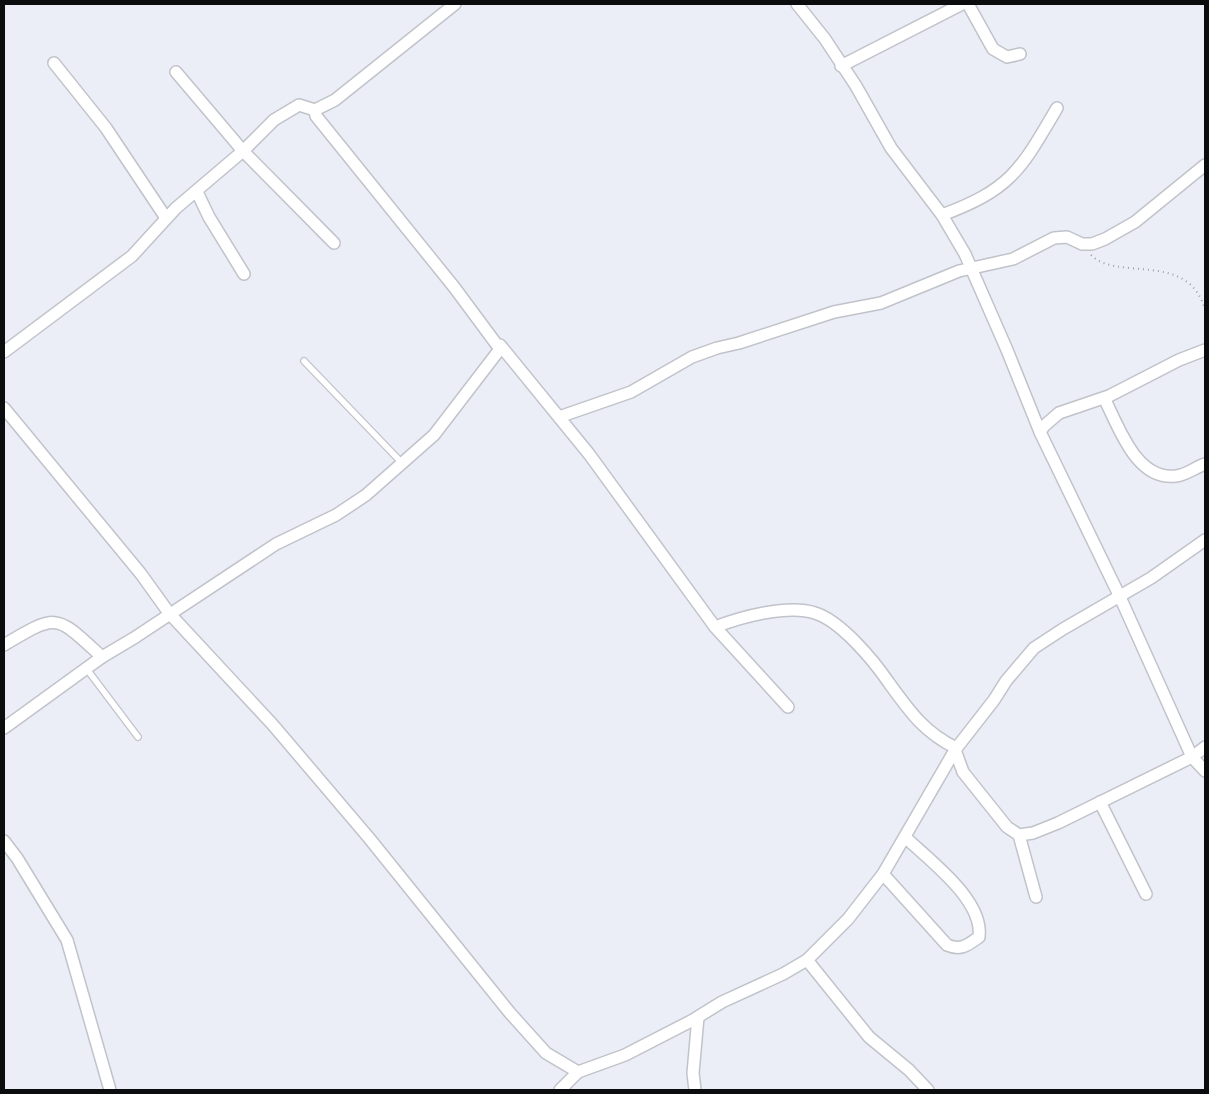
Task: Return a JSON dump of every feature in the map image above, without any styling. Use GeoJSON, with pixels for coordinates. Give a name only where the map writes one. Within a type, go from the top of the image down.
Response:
{"type":"FeatureCollection","features":[{"type":"Feature","properties":{"kind":"street"},"geometry":{"type":"LineString","coordinates":[[4,352],[132,256],[166,218],[243,151],[259,133],[287,111],[299,105],[315,110],[335,100],[455,4]]}},
{"type":"Feature","properties":{"kind":"street"},"geometry":{"type":"LineString","coordinates":[[797,4],[841,66],[891,148],[942,215],[973,269],[1040,432],[1120,597],[1192,757],[1205,772]]}},
{"type":"Feature","properties":{"kind":"street"},"geometry":{"type":"LineString","coordinates":[[841,66],[962,4]]}},
{"type":"Feature","properties":{"kind":"street"},"geometry":{"type":"LineString","coordinates":[[968,4],[994,49],[1007,56],[1020,54]]}},
{"type":"Feature","properties":{"kind":"street"},"geometry":{"type":"LineString","coordinates":[[54,63],[106,128],[166,218]]}},
{"type":"Feature","properties":{"kind":"street"},"geometry":{"type":"LineString","coordinates":[[176,72],[243,151],[334,243]]}},
{"type":"Feature","properties":{"kind":"street"},"geometry":{"type":"LineString","coordinates":[[942,215],[982,198],[1014,175],[1029,157],[1057,108]]}},
{"type":"Feature","properties":{"kind":"street"},"geometry":{"type":"LineString","coordinates":[[315,110],[320,123],[359,167],[449,279],[500,349]]}},
{"type":"Feature","properties":{"kind":"street"},"geometry":{"type":"LineString","coordinates":[[558,417],[631,392],[664,372],[708,351],[834,312],[881,302],[959,271],[1013,259],[1054,238],[1067,237],[1082,244],[1105,239],[1135,222],[1205,165]]}},
{"type":"Feature","properties":{"kind":"street"},"geometry":{"type":"LineString","coordinates":[[196,192],[244,274]]}},
{"type":"Feature","properties":{"kind":"street"},"geometry":{"type":"LineString","coordinates":[[4,728],[102,657],[276,544],[336,516],[366,495],[434,435],[500,349],[500,345],[630,510],[714,626],[788,707]]}},
{"type":"Feature","properties":{"kind":"street"},"geometry":{"type":"LineString","coordinates":[[1040,432],[1059,413],[1104,398],[1179,360],[1205,350]]}},
{"type":"Feature","properties":{"kind":"street"},"geometry":{"type":"LineString","coordinates":[[1104,398],[1128,446],[1152,473],[1162,477],[1179,476],[1205,464]]}},
{"type":"Feature","properties":{"kind":"street"},"geometry":{"type":"LineString","coordinates":[[4,408],[141,574],[169,613],[210,659],[247,696],[370,838],[526,1031],[546,1053],[578,1072]]}},
{"type":"Feature","properties":{"kind":"street"},"geometry":{"type":"LineString","coordinates":[[560,1090],[578,1072],[625,1055],[698,1017],[722,1002],[783,974],[807,960],[848,919],[883,874],[955,749],[994,700],[1006,681],[1034,648],[1063,629],[1120,597],[1205,540]]}},
{"type":"Feature","properties":{"kind":"street"},"geometry":{"type":"LineString","coordinates":[[714,626],[732,620],[796,610],[817,613],[835,624],[861,649],[930,734],[955,749],[963,772],[984,796],[1006,827],[1019,835],[1033,833],[1058,823],[1192,757],[1205,748]]}},
{"type":"Feature","properties":{"kind":"street"},"geometry":{"type":"LineString","coordinates":[[4,646],[30,630],[56,621],[66,624],[102,657]]}},
{"type":"Feature","properties":{"kind":"street"},"geometry":{"type":"LineString","coordinates":[[944,768],[963,772]]}},
{"type":"Feature","properties":{"kind":"street"},"geometry":{"type":"LineString","coordinates":[[1100,802],[1146,894]]}},
{"type":"Feature","properties":{"kind":"street"},"geometry":{"type":"LineString","coordinates":[[1019,835],[1036,897]]}},
{"type":"Feature","properties":{"kind":"street"},"geometry":{"type":"LineString","coordinates":[[883,874],[947,945],[954,948],[966,947],[979,937],[978,918],[969,900],[905,836]]}},
{"type":"Feature","properties":{"kind":"street"},"geometry":{"type":"LineString","coordinates":[[4,841],[17,858],[67,940],[110,1090]]}},
{"type":"Feature","properties":{"kind":"street"},"geometry":{"type":"LineString","coordinates":[[807,960],[869,1038],[909,1070],[928,1090]]}},
{"type":"Feature","properties":{"kind":"street"},"geometry":{"type":"LineString","coordinates":[[695,1090],[693,1073],[698,1017]]}},
{"type":"Feature","properties":{"kind":"lane"},"geometry":{"type":"LineString","coordinates":[[304,361],[403,464]]}},
{"type":"Feature","properties":{"kind":"lane"},"geometry":{"type":"LineString","coordinates":[[86,668],[138,737]]}},
{"type":"Feature","properties":{"kind":"path"},"geometry":{"type":"LineString","coordinates":[[1082,244],[1093,258],[1108,264],[1169,273],[1191,286],[1198,295],[1205,310]]}}]}
